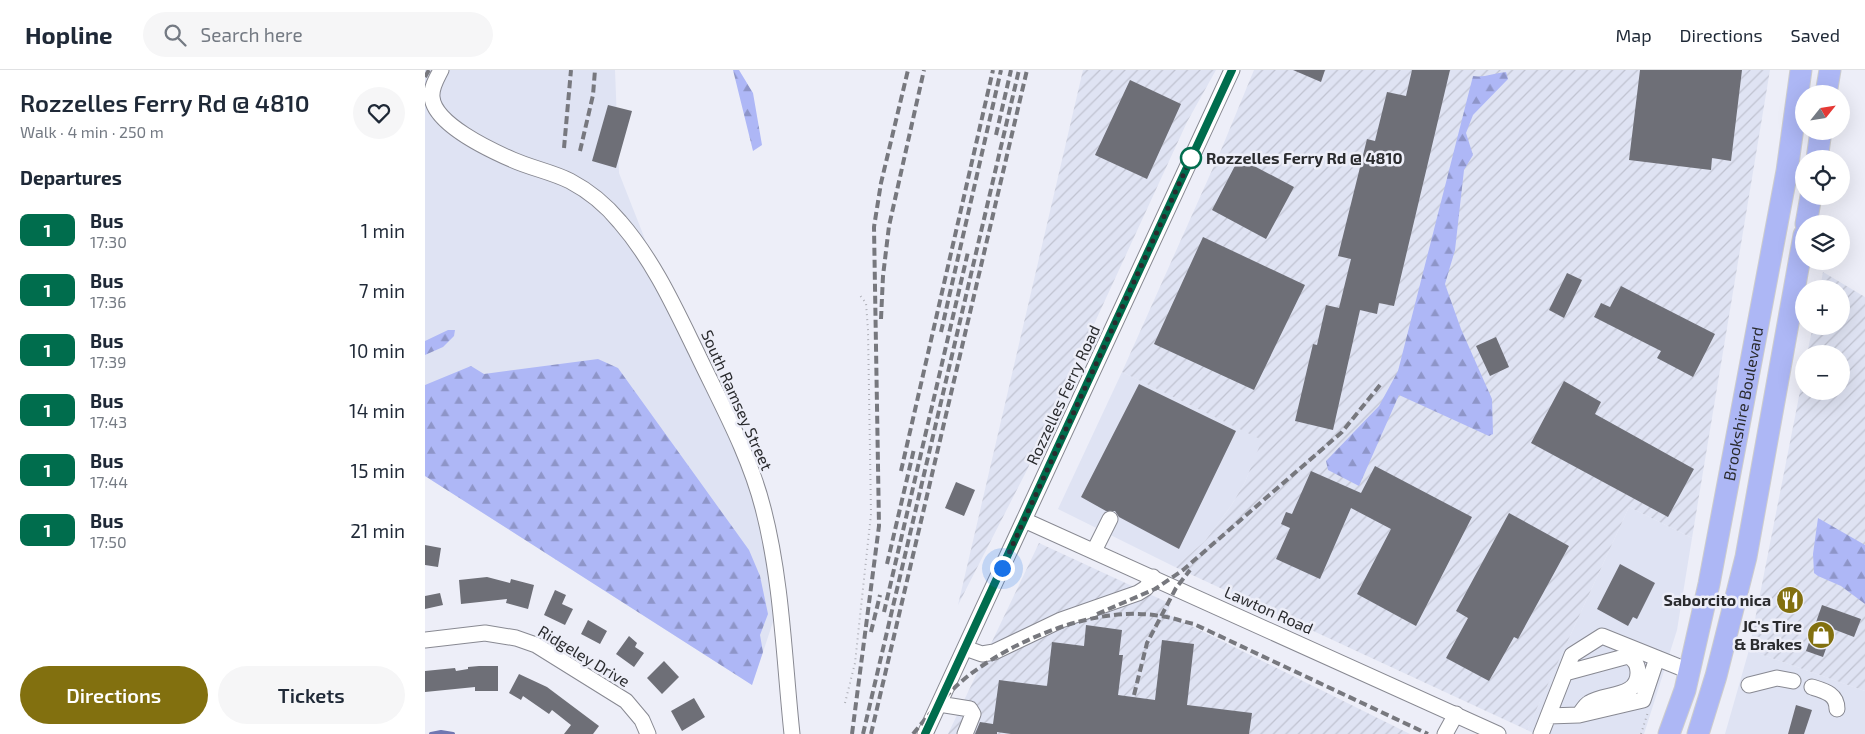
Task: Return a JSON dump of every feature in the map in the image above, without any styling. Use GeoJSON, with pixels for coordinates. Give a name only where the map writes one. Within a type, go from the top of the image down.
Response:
{"type":"FeatureCollection","features":[{"type":"Feature","properties":{"kind":"highway","name":"Brookshire Boulevard"},"geometry":{"type":"LineString","coordinates":[[1669,734],[1689,671],[1701,623],[1787,171],[1801,70]]}},
{"type":"Feature","properties":{"kind":"highway"},"geometry":{"type":"LineString","coordinates":[[1828,85],[1830,70]]}},
{"type":"Feature","properties":{"kind":"highway","name":"Brookshire Boulevard"},"geometry":{"type":"LineString","coordinates":[[1698,734],[1732,619],[1746,557],[1798,270]]}},
{"type":"Feature","properties":{"kind":"street","name":"South Ramsey Street"},"geometry":{"type":"LineString","coordinates":[[441,70],[433,86],[432,96],[443,118],[468,137],[487,147],[512,159],[565,179],[591,193],[619,220],[635,240],[657,274],[747,460],[763,507],[773,555],[791,734]]}},
{"type":"Feature","properties":{"kind":"street","name":"Rozzelles Ferry Road"},"geometry":{"type":"LineString","coordinates":[[925,734],[1232,70]]}},
{"type":"Feature","properties":{"kind":"street"},"geometry":{"type":"LineString","coordinates":[[1094,551],[1110,519]]}},
{"type":"Feature","properties":{"kind":"street","name":"Lawton Road"},"geometry":{"type":"LineString","coordinates":[[1024,520],[1499,734]]}},
{"type":"Feature","properties":{"kind":"street"},"geometry":{"type":"LineString","coordinates":[[965,648],[982,654],[994,652],[1061,620],[1138,593],[1146,588],[1153,577]]}},
{"type":"Feature","properties":{"kind":"street","name":"Ridgeley Drive"},"geometry":{"type":"LineString","coordinates":[[425,640],[485,633],[516,638],[536,645],[626,701],[642,720],[648,734]]}},
{"type":"Feature","properties":{"kind":"street"},"geometry":{"type":"LineString","coordinates":[[1541,734],[1573,656],[1602,636],[1689,671]]}},
{"type":"Feature","properties":{"kind":"street"},"geometry":{"type":"LineString","coordinates":[[1565,673],[1628,656],[1633,659],[1638,671],[1637,682],[1631,689],[1588,703],[1579,715]]}},
{"type":"Feature","properties":{"kind":"street"},"geometry":{"type":"LineString","coordinates":[[1548,716],[1579,715],[1643,700],[1657,658]]}},
{"type":"Feature","properties":{"kind":"street"},"geometry":{"type":"LineString","coordinates":[[1749,686],[1777,678],[1793,681]]}},
{"type":"Feature","properties":{"kind":"street"},"geometry":{"type":"LineString","coordinates":[[1812,687],[1831,694],[1836,702],[1837,710]]}},
{"type":"Feature","properties":{"kind":"street"},"geometry":{"type":"LineString","coordinates":[[939,704],[970,709],[973,714],[965,734]]}},
{"type":"Feature","properties":{"kind":"street"},"geometry":{"type":"LineString","coordinates":[[1445,734],[1456,714]]}},
{"type":"Feature","properties":{"kind":"path"},"geometry":{"type":"LineString","coordinates":[[845,703],[855,663],[871,514],[868,330],[866,303],[859,294]]}},
{"type":"Feature","properties":{"kind":"shaded area"},"geometry":{"type":"Polygon","coordinates":[[[425,70],[615,70],[619,173],[692,359],[737,455],[751,490],[764,540],[775,616],[752,685],[425,476],[425,70]]]}},
{"type":"Feature","properties":{"kind":"shaded area"},"geometry":{"type":"Polygon","coordinates":[[[1083,70],[1216,70],[1187,122],[1027,470],[958,605],[1083,70]]]}},
{"type":"Feature","properties":{"kind":"shaded area"},"geometry":{"type":"Polygon","coordinates":[[[1254,70],[1770,70],[1692,538],[1629,507],[1527,730],[1175,567],[1205,541],[1231,506],[1245,482],[1262,440],[1122,372],[1221,150],[1254,70]]]}},
{"type":"Feature","properties":{"kind":"shaded area"},"geometry":{"type":"Polygon","coordinates":[[[1823,272],[1836,280],[1822,280],[1823,272]]]}},
{"type":"Feature","properties":{"kind":"shaded area"},"geometry":{"type":"Polygon","coordinates":[[[1850,288],[1865,297],[1865,691],[1749,650],[1798,400],[1850,400],[1850,345],[1809,345],[1811,335],[1850,335],[1850,288]]]}},
{"type":"Feature","properties":{"kind":"shaded area"},"geometry":{"type":"Polygon","coordinates":[[[1122,372],[1263,440],[1245,482],[1231,506],[1205,541],[1175,567],[1058,509],[1122,372]]]}},
{"type":"Feature","properties":{"kind":"shaded area"},"geometry":{"type":"Polygon","coordinates":[[[1629,507],[1692,538],[1677,630],[1644,734],[1535,734],[1527,730],[1629,507]]]}},
{"type":"Feature","properties":{"kind":"shaded area"},"geometry":{"type":"Polygon","coordinates":[[[1039,543],[1171,604],[1167,614],[1410,734],[948,734],[1039,543]]]}},
{"type":"Feature","properties":{"kind":"shaded area"},"geometry":{"type":"Polygon","coordinates":[[[1749,650],[1865,691],[1865,734],[1725,734],[1749,650]]]}},
{"type":"Feature","properties":{"kind":"green space"},"geometry":{"type":"Polygon","coordinates":[[[733,70],[739,70],[753,93],[762,145],[753,151],[733,70]]]}},
{"type":"Feature","properties":{"kind":"green space"},"geometry":{"type":"Polygon","coordinates":[[[1506,72],[1508,79],[1473,115],[1466,133],[1473,155],[1464,170],[1455,250],[1445,284],[1461,329],[1492,399],[1493,434],[1489,436],[1399,395],[1359,486],[1328,470],[1326,461],[1379,406],[1398,371],[1473,76],[1506,72]]]}},
{"type":"Feature","properties":{"kind":"green space"},"geometry":{"type":"Polygon","coordinates":[[[448,330],[455,330],[454,336],[443,347],[425,355],[425,341],[448,330]]]}},
{"type":"Feature","properties":{"kind":"green space"},"geometry":{"type":"Polygon","coordinates":[[[598,359],[618,368],[749,550],[760,576],[768,614],[760,635],[763,652],[752,685],[425,476],[425,385],[471,366],[484,374],[598,359]]]}},
{"type":"Feature","properties":{"kind":"green space"},"geometry":{"type":"Polygon","coordinates":[[[1818,518],[1865,545],[1865,604],[1841,586],[1814,573],[1813,554],[1818,518]]]}},
{"type":"Feature","properties":{"kind":"building"},"geometry":{"type":"Polygon","coordinates":[[[1293,70],[1325,70],[1321,82],[1293,70]]]}},
{"type":"Feature","properties":{"kind":"building"},"geometry":{"type":"Polygon","coordinates":[[[1412,70],[1450,70],[1394,306],[1379,303],[1377,314],[1360,310],[1333,430],[1295,421],[1313,344],[1317,345],[1326,305],[1339,308],[1351,259],[1338,256],[1367,139],[1375,141],[1387,92],[1406,96],[1412,70]]]}},
{"type":"Feature","properties":{"kind":"building"},"geometry":{"type":"Polygon","coordinates":[[[1640,70],[1742,70],[1731,161],[1712,158],[1711,170],[1629,160],[1640,70]]]}},
{"type":"Feature","properties":{"kind":"building"},"geometry":{"type":"Polygon","coordinates":[[[1130,80],[1181,104],[1147,179],[1095,155],[1130,80]]]}},
{"type":"Feature","properties":{"kind":"building"},"geometry":{"type":"Polygon","coordinates":[[[608,105],[632,111],[616,168],[592,161],[608,105]]]}},
{"type":"Feature","properties":{"kind":"building"},"geometry":{"type":"Polygon","coordinates":[[[1239,158],[1294,187],[1266,239],[1212,210],[1239,158]]]}},
{"type":"Feature","properties":{"kind":"building"},"geometry":{"type":"Polygon","coordinates":[[[1203,237],[1305,285],[1254,390],[1154,344],[1203,237]]]}},
{"type":"Feature","properties":{"kind":"building"},"geometry":{"type":"Polygon","coordinates":[[[1567,273],[1582,280],[1564,318],[1549,310],[1567,273]]]}},
{"type":"Feature","properties":{"kind":"building"},"geometry":{"type":"Polygon","coordinates":[[[1621,286],[1715,334],[1693,377],[1657,358],[1661,351],[1594,317],[1601,303],[1610,307],[1621,286]]]}},
{"type":"Feature","properties":{"kind":"building"},"geometry":{"type":"Polygon","coordinates":[[[1496,337],[1509,367],[1490,376],[1476,346],[1496,337]]]}},
{"type":"Feature","properties":{"kind":"building"},"geometry":{"type":"Polygon","coordinates":[[[1564,381],[1601,402],[1595,414],[1694,469],[1668,517],[1531,443],[1564,381]]]}},
{"type":"Feature","properties":{"kind":"building"},"geometry":{"type":"Polygon","coordinates":[[[1139,384],[1236,431],[1179,549],[1119,517],[1115,511],[1106,511],[1081,497],[1139,384]]]}},
{"type":"Feature","properties":{"kind":"building"},"geometry":{"type":"Polygon","coordinates":[[[1375,466],[1472,517],[1416,626],[1357,594],[1391,529],[1351,508],[1320,579],[1276,559],[1290,528],[1281,524],[1286,512],[1292,514],[1311,471],[1361,493],[1375,466]]]}},
{"type":"Feature","properties":{"kind":"building"},"geometry":{"type":"Polygon","coordinates":[[[956,482],[975,490],[964,516],[945,508],[956,482]]]}},
{"type":"Feature","properties":{"kind":"building"},"geometry":{"type":"Polygon","coordinates":[[[1509,513],[1569,546],[1518,639],[1514,637],[1489,681],[1446,658],[1468,618],[1456,611],[1509,513]]]}},
{"type":"Feature","properties":{"kind":"building"},"geometry":{"type":"Polygon","coordinates":[[[425,545],[441,548],[438,567],[425,565],[425,545]]]}},
{"type":"Feature","properties":{"kind":"building"},"geometry":{"type":"Polygon","coordinates":[[[1620,564],[1655,583],[1637,619],[1633,617],[1628,626],[1597,609],[1620,564]]]}},
{"type":"Feature","properties":{"kind":"building"},"geometry":{"type":"Polygon","coordinates":[[[487,577],[510,583],[511,579],[534,585],[528,609],[506,603],[507,599],[461,604],[459,580],[487,577]]]}},
{"type":"Feature","properties":{"kind":"building"},"geometry":{"type":"Polygon","coordinates":[[[555,590],[566,595],[562,604],[573,609],[565,625],[544,615],[555,590]]]}},
{"type":"Feature","properties":{"kind":"building"},"geometry":{"type":"Polygon","coordinates":[[[440,593],[443,605],[425,609],[425,596],[440,593]]]}},
{"type":"Feature","properties":{"kind":"building","name":"JC's Tire & Brakes"},"geometry":{"type":"Polygon","coordinates":[[[1822,605],[1861,619],[1854,637],[1833,629],[1823,657],[1806,651],[1822,605]]]}},
{"type":"Feature","properties":{"kind":"building"},"geometry":{"type":"Polygon","coordinates":[[[588,620],[607,631],[600,644],[581,634],[588,620]]]}},
{"type":"Feature","properties":{"kind":"building"},"geometry":{"type":"Polygon","coordinates":[[[1086,625],[1122,630],[1119,655],[1123,655],[1118,695],[1155,700],[1162,640],[1194,644],[1187,705],[1252,713],[1249,734],[1011,734],[997,732],[997,734],[975,734],[980,722],[993,724],[999,680],[1047,686],[1052,642],[1084,646],[1086,625]]]}},
{"type":"Feature","properties":{"kind":"building"},"geometry":{"type":"Polygon","coordinates":[[[629,636],[637,643],[635,647],[644,653],[634,667],[616,654],[629,636]]]}},
{"type":"Feature","properties":{"kind":"building"},"geometry":{"type":"Polygon","coordinates":[[[664,661],[679,677],[662,694],[647,678],[664,661]]]}},
{"type":"Feature","properties":{"kind":"building"},"geometry":{"type":"Polygon","coordinates":[[[479,666],[498,666],[498,691],[475,691],[475,687],[425,692],[425,671],[455,668],[456,671],[479,666]]]}},
{"type":"Feature","properties":{"kind":"building"},"geometry":{"type":"Polygon","coordinates":[[[519,674],[547,687],[599,726],[593,734],[564,734],[571,725],[552,710],[549,714],[523,696],[521,700],[509,693],[519,674]]]}},
{"type":"Feature","properties":{"kind":"building"},"geometry":{"type":"Polygon","coordinates":[[[694,698],[705,717],[682,731],[671,711],[694,698]]]}},
{"type":"Feature","properties":{"kind":"building"},"geometry":{"type":"Polygon","coordinates":[[[1796,705],[1812,710],[1804,734],[1788,734],[1796,705]]]}},
{"type":"Feature","properties":{"kind":"waterway"},"geometry":{"type":"LineString","coordinates":[[431,734],[441,732],[453,734]]}},
{"type":"Feature","properties":{"kind":"railway"},"geometry":{"type":"LineString","coordinates":[[425,77],[429,70]]}},
{"type":"Feature","properties":{"kind":"railway"},"geometry":{"type":"LineString","coordinates":[[564,148],[571,70]]}},
{"type":"Feature","properties":{"kind":"railway"},"geometry":{"type":"LineString","coordinates":[[580,151],[593,95],[595,70]]}},
{"type":"Feature","properties":{"kind":"railway"},"geometry":{"type":"LineString","coordinates":[[852,734],[879,526],[874,227],[881,183],[908,70]]}},
{"type":"Feature","properties":{"kind":"railway"},"geometry":{"type":"LineString","coordinates":[[881,319],[883,276],[889,226],[924,70]]}},
{"type":"Feature","properties":{"kind":"railway"},"geometry":{"type":"LineString","coordinates":[[901,471],[993,70]]}},
{"type":"Feature","properties":{"kind":"railway"},"geometry":{"type":"LineString","coordinates":[[941,332],[1001,70]]}},
{"type":"Feature","properties":{"kind":"railway"},"geometry":{"type":"LineString","coordinates":[[996,135],[1011,70]]}},
{"type":"Feature","properties":{"kind":"railway"},"geometry":{"type":"LineString","coordinates":[[863,734],[1019,70]]}},
{"type":"Feature","properties":{"kind":"railway"},"geometry":{"type":"LineString","coordinates":[[871,734],[1027,70]]}},
{"type":"Feature","properties":{"kind":"railway"},"geometry":{"type":"LineString","coordinates":[[884,612],[968,252]]}},
{"type":"Feature","properties":{"kind":"railway"},"geometry":{"type":"LineString","coordinates":[[1097,614],[1155,589],[1183,570],[1342,432],[1380,385]]}},
{"type":"Feature","properties":{"kind":"railway"},"geometry":{"type":"LineString","coordinates":[[887,564],[914,449]]}},
{"type":"Feature","properties":{"kind":"railway"},"geometry":{"type":"LineString","coordinates":[[1134,695],[1147,643],[1176,588],[1190,570]]}},
{"type":"Feature","properties":{"kind":"railway"},"geometry":{"type":"LineString","coordinates":[[871,632],[880,595]]}},
{"type":"Feature","properties":{"kind":"railway"},"geometry":{"type":"LineString","coordinates":[[913,734],[960,683],[988,662],[1010,649],[1034,637],[1085,620],[1111,615],[1136,614],[1164,617],[1194,624],[1428,734]]}},
{"type":"Feature","properties":{"kind":"bus line","name":"1"},"geometry":{"type":"LineString","coordinates":[[925,734],[1232,70]]}},
{"type":"Feature","properties":{"kind":"place","name":"Rozzelles Ferry Rd @ 4810"},"geometry":{"type":"Point","coordinates":[1191,158]}},
{"type":"Feature","properties":{"kind":"place","name":"Saborcito nica"},"geometry":{"type":"Point","coordinates":[1790,600]}},
{"type":"Feature","properties":{"kind":"place","name":"JC's Tire & Brakes"},"geometry":{"type":"Point","coordinates":[1821,635]}},
{"type":"Feature","properties":{"kind":"route"},"geometry":{"type":"LineString","coordinates":[[1002,568],[1191,158]]}}]}
